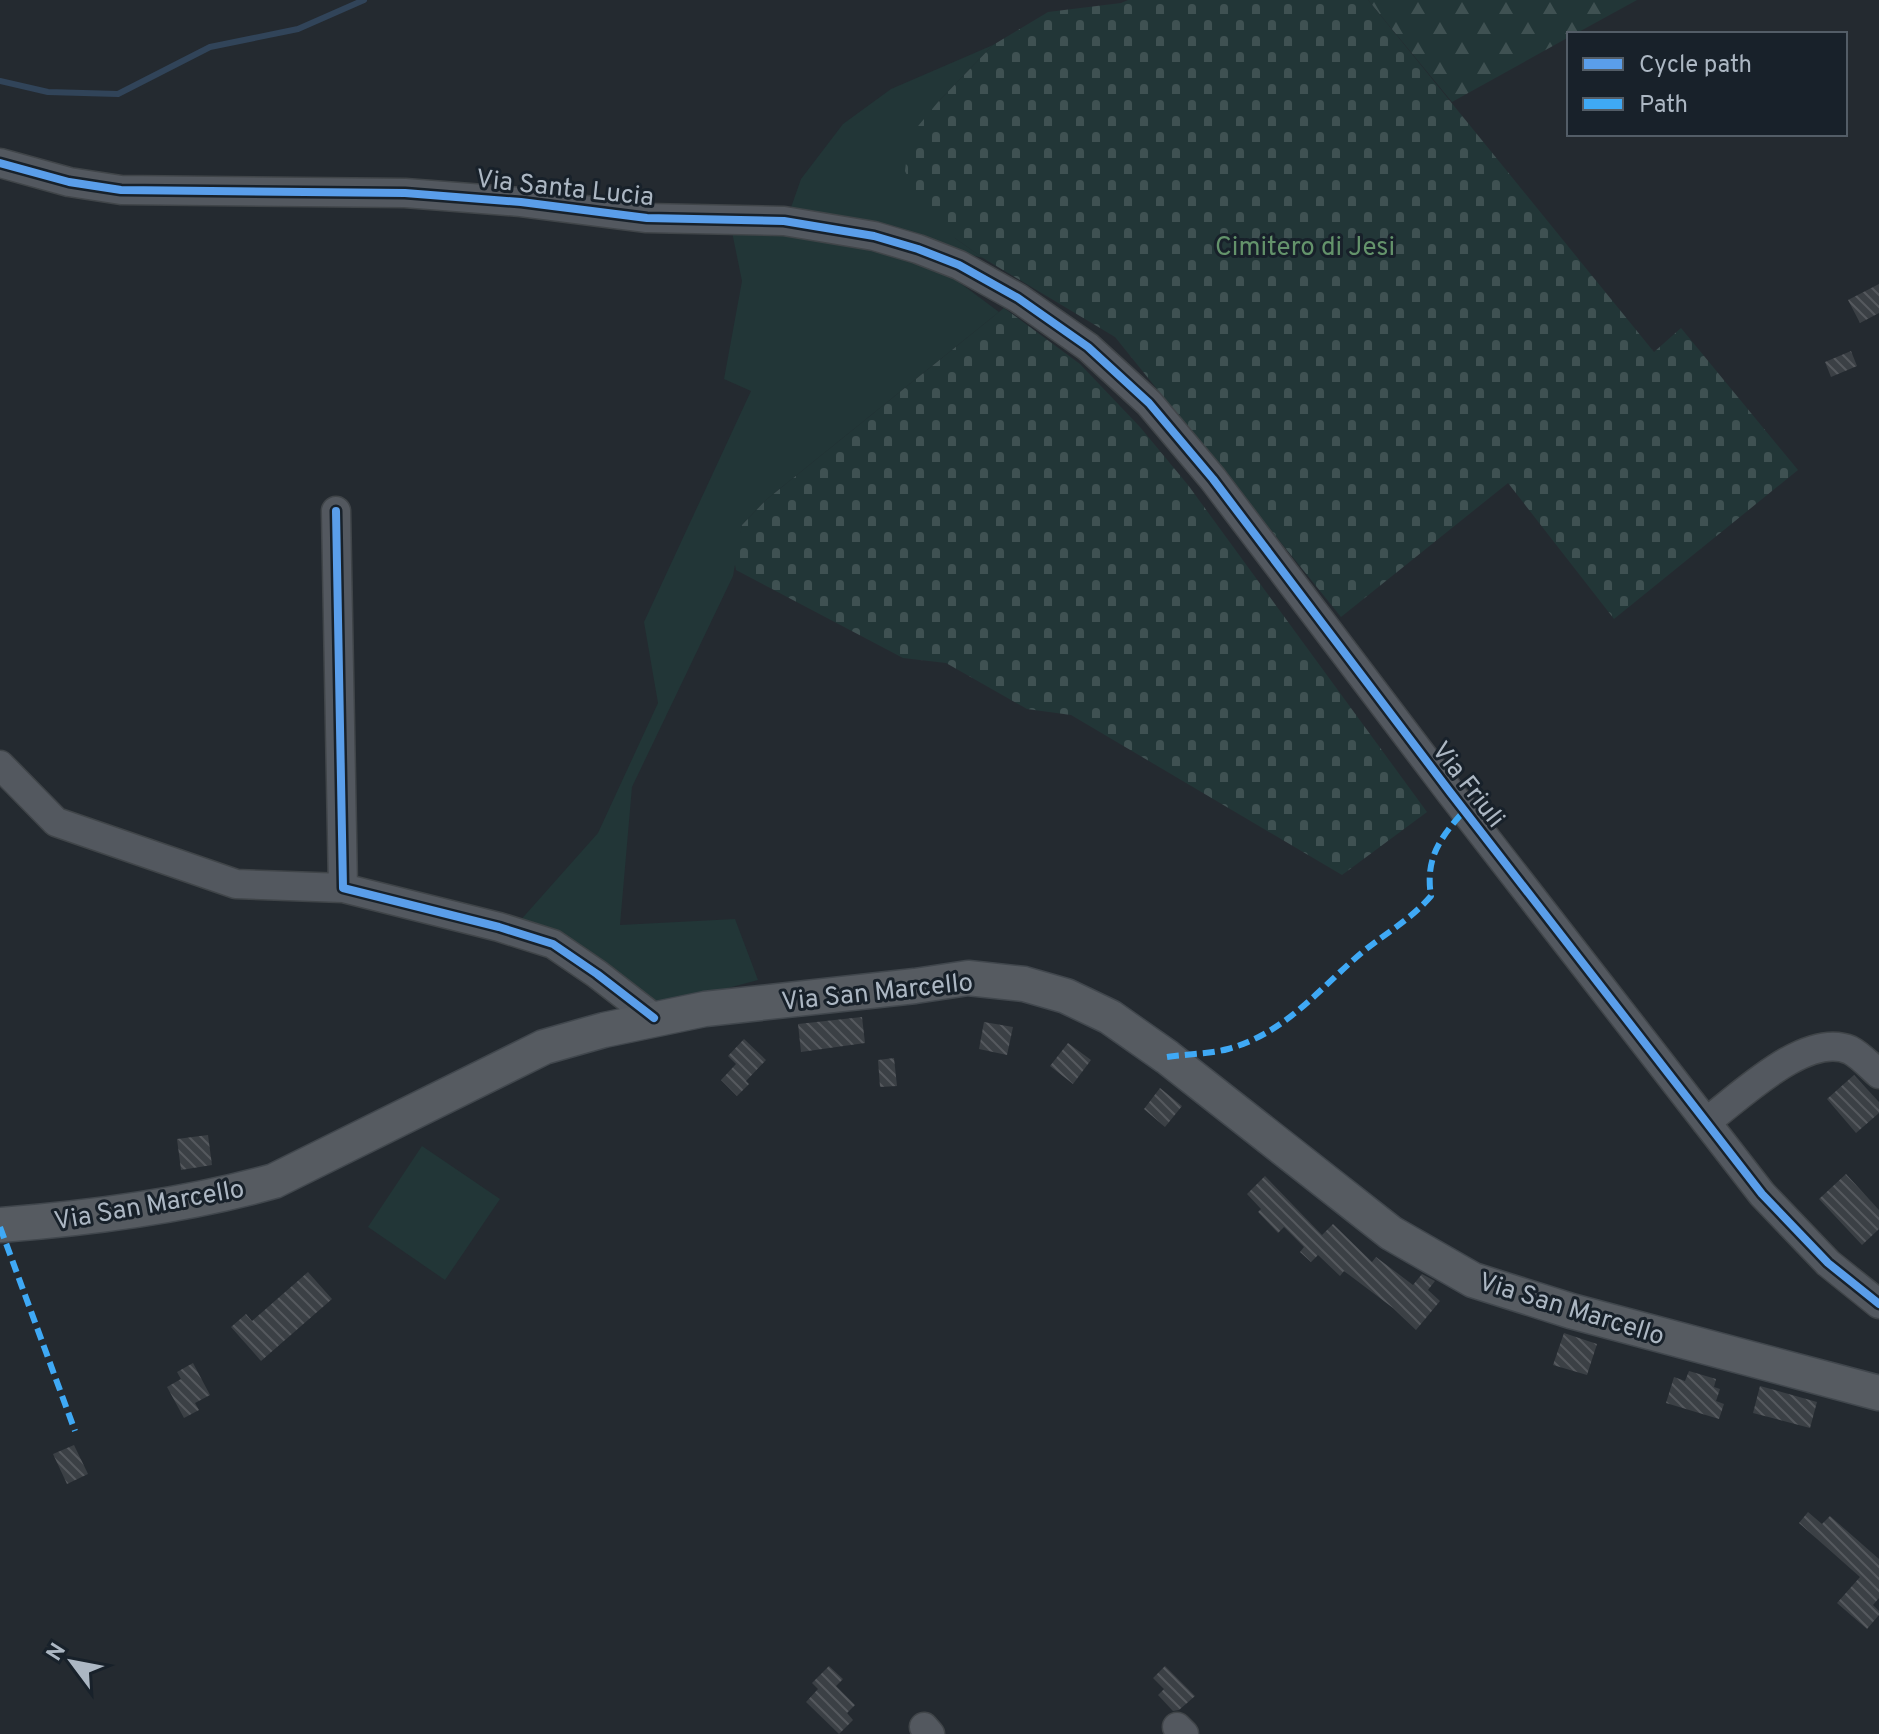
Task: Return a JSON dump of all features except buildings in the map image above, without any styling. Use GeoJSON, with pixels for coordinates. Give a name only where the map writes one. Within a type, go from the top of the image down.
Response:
{"type":"FeatureCollection","features":[{"type":"Feature","properties":{"kind":"main road","name":"Via San Marcello"},"geometry":{"type":"LineString","coordinates":[[0,1225],[164,1206],[274,1181],[544,1047],[654,1018],[705,1009],[968,978],[1024,984],[1066,996],[1110,1017],[1167,1057],[1391,1233],[1473,1280],[1571,1311],[1879,1393]]}},
{"type":"Feature","properties":{"kind":"street","name":"Via Santa Lucia"},"geometry":{"type":"LineString","coordinates":[[0,163],[69,182],[121,190],[405,193],[521,202],[647,218],[784,221],[874,236],[918,249],[959,265],[1018,298]]}},
{"type":"Feature","properties":{"kind":"street","name":"Via Friuli"},"geometry":{"type":"LineString","coordinates":[[1018,298],[1088,347],[1139,394],[1204,468],[1450,792],[1771,1204],[1828,1263],[1879,1304]]}},
{"type":"Feature","properties":{"kind":"street"},"geometry":{"type":"LineString","coordinates":[[336,511],[343,888]]}},
{"type":"Feature","properties":{"kind":"street"},"geometry":{"type":"LineString","coordinates":[[0,765],[56,822],[236,884],[343,888],[499,927],[553,944],[654,1018]]}},
{"type":"Feature","properties":{"kind":"street"},"geometry":{"type":"LineString","coordinates":[[1706,1122],[1797,1055],[1819,1048],[1832,1046],[1852,1051],[1879,1074]]}},
{"type":"Feature","properties":{"kind":"green space","name":"Cimitero di Jesi"},"geometry":{"type":"Polygon","coordinates":[[[1128,0],[1368,0],[1654,352],[1681,328],[1798,470],[1614,619],[1508,483],[1341,617],[1115,337],[955,238],[921,205],[905,171],[909,137],[993,45],[1048,12],[1128,0]]]}},
{"type":"Feature","properties":{"kind":"green space"},"geometry":{"type":"Polygon","coordinates":[[[1368,0],[1637,0],[1579,32],[1567,32],[1567,38],[1452,102],[1368,0]]]}},
{"type":"Feature","properties":{"kind":"green space"},"geometry":{"type":"Polygon","coordinates":[[[993,45],[938,102],[955,238],[983,258],[879,232],[788,216],[801,179],[843,124],[891,89],[993,45]]]}},
{"type":"Feature","properties":{"kind":"green space"},"geometry":{"type":"Polygon","coordinates":[[[732,232],[834,234],[936,265],[999,312],[766,500],[742,525],[733,576],[632,787],[620,925],[735,919],[758,980],[650,1009],[518,923],[598,833],[658,703],[644,622],[751,391],[724,379],[742,281],[732,232]]]}},
{"type":"Feature","properties":{"kind":"green space"},"geometry":{"type":"Polygon","coordinates":[[[1004,308],[1080,364],[1140,427],[1188,485],[1427,812],[1342,875],[1071,715],[1027,709],[946,663],[903,658],[736,570],[734,559],[742,525],[766,500],[1004,308]]]}},
{"type":"Feature","properties":{"kind":"green space"},"geometry":{"type":"Polygon","coordinates":[[[422,1146],[500,1199],[445,1280],[368,1227],[422,1146]]]}},
{"type":"Feature","properties":{"kind":"waterway"},"geometry":{"type":"LineString","coordinates":[[0,81],[48,92],[118,94],[210,47],[298,29],[364,0]]}},
{"type":"Feature","properties":{"kind":"marked path"},"geometry":{"type":"LineString","coordinates":[[1167,1057],[1228,1049],[1268,1032],[1302,1007],[1431,896],[1430,870],[1436,849],[1464,811]]}},
{"type":"Feature","properties":{"kind":"marked path"},"geometry":{"type":"LineString","coordinates":[[0,1227],[75,1431]]}},
{"type":"Feature","properties":{"kind":"cycle path"},"geometry":{"type":"LineString","coordinates":[[0,163],[69,182],[121,190],[405,193],[521,202],[647,218],[784,221],[874,236],[918,249],[959,265],[1018,298],[1088,347],[1149,403],[1213,479],[1450,792],[1762,1194],[1828,1263],[1879,1304]]}},
{"type":"Feature","properties":{"kind":"cycle path"},"geometry":{"type":"LineString","coordinates":[[336,511],[343,888],[499,927],[553,944],[654,1018]]}}]}
